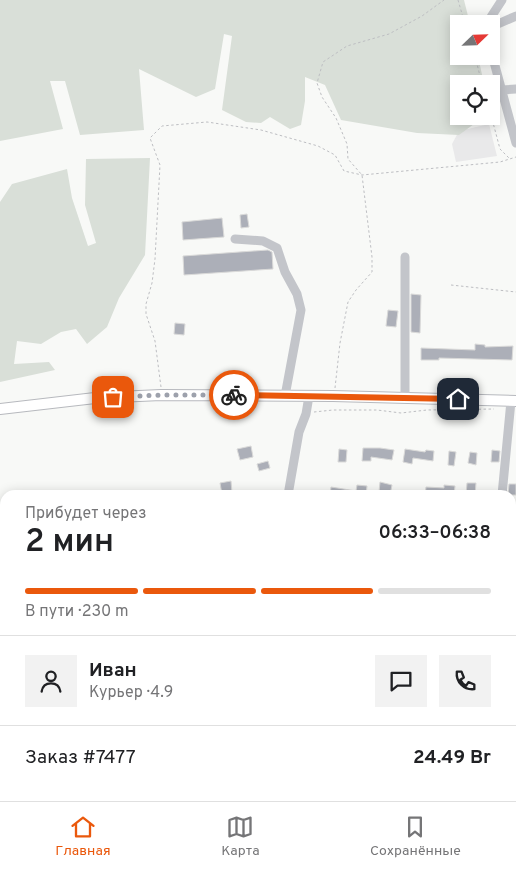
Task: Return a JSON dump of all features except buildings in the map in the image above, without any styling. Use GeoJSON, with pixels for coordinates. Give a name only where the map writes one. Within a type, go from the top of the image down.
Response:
{"type":"FeatureCollection","features":[{"type":"Feature","properties":{"kind":"main road"},"geometry":{"type":"LineString","coordinates":[[0,409],[95,398],[161,395],[333,396],[513,401]]}},
{"type":"Feature","properties":{"kind":"street"},"geometry":{"type":"LineString","coordinates":[[492,15],[502,0]]}},
{"type":"Feature","properties":{"kind":"street"},"geometry":{"type":"LineString","coordinates":[[500,22],[516,16]]}},
{"type":"Feature","properties":{"kind":"street"},"geometry":{"type":"LineString","coordinates":[[495,65],[516,143]]}},
{"type":"Feature","properties":{"kind":"street"},"geometry":{"type":"LineString","coordinates":[[502,90],[516,89]]}},
{"type":"Feature","properties":{"kind":"street"},"geometry":{"type":"LineString","coordinates":[[235,239],[263,241],[277,248],[285,272],[297,294],[302,310],[285,396]]}},
{"type":"Feature","properties":{"kind":"street"},"geometry":{"type":"LineString","coordinates":[[405,257],[405,398]]}},
{"type":"Feature","properties":{"kind":"street"},"geometry":{"type":"LineString","coordinates":[[289,490],[299,432],[306,414],[309,396]]}},
{"type":"Feature","properties":{"kind":"street"},"geometry":{"type":"LineString","coordinates":[[503,490],[513,401]]}},
{"type":"Feature","properties":{"kind":"path"},"geometry":{"type":"LineString","coordinates":[[333,396],[348,302],[372,272],[372,257],[362,175],[348,159],[347,144],[336,118],[322,98],[317,82],[323,62],[347,46],[389,34],[422,16],[444,0]]}},
{"type":"Feature","properties":{"kind":"path"},"geometry":{"type":"LineString","coordinates":[[458,0],[462,15]]}},
{"type":"Feature","properties":{"kind":"path"},"geometry":{"type":"LineString","coordinates":[[161,395],[156,341],[146,314],[146,304],[152,283],[155,259],[160,165],[150,138],[162,126],[207,122],[262,130],[318,146],[335,155],[344,171],[362,175],[500,162],[516,157]]}},
{"type":"Feature","properties":{"kind":"path"},"geometry":{"type":"LineString","coordinates":[[494,125],[500,149],[511,159]]}},
{"type":"Feature","properties":{"kind":"path"},"geometry":{"type":"LineString","coordinates":[[451,285],[516,292]]}},
{"type":"Feature","properties":{"kind":"path"},"geometry":{"type":"LineString","coordinates":[[306,414],[333,410],[377,410],[401,413],[427,410],[494,409]]}},
{"type":"Feature","properties":{"kind":"shaded area"},"geometry":{"type":"Polygon","coordinates":[[[0,0],[464,0],[468,15],[450,15],[450,65],[480,65],[482,75],[450,75],[450,125],[473,125],[459,135],[417,133],[341,120],[325,85],[305,77],[305,101],[301,125],[290,129],[270,117],[261,123],[246,122],[222,110],[232,36],[224,34],[215,89],[196,97],[139,69],[144,130],[80,135],[65,81],[50,81],[63,129],[0,141],[0,0]]]}},
{"type":"Feature","properties":{"kind":"shaded area"},"geometry":{"type":"Polygon","coordinates":[[[489,125],[497,156],[456,162],[452,144],[459,131],[489,125]]]}},
{"type":"Feature","properties":{"kind":"shaded area"},"geometry":{"type":"Polygon","coordinates":[[[150,158],[145,255],[119,298],[107,327],[87,344],[76,329],[61,332],[41,344],[17,341],[14,364],[49,362],[55,370],[0,382],[0,202],[12,184],[67,169],[72,198],[88,246],[96,243],[85,205],[86,159],[150,158]]]}},
{"type":"Feature","properties":{"kind":"way so far"},"geometry":{"type":"LineString","coordinates":[[113,397],[193,394],[234,395]]}},
{"type":"Feature","properties":{"kind":"route"},"geometry":{"type":"LineString","coordinates":[[234,395],[458,399]]}}]}
